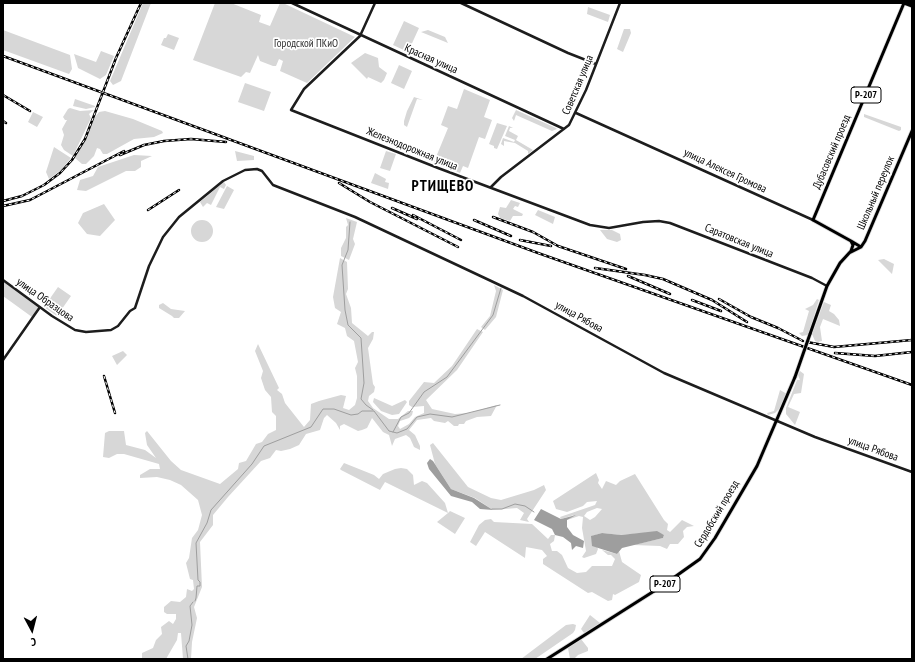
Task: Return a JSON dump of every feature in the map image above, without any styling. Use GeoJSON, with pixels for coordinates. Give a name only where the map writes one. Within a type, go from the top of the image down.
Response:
{"type":"FeatureCollection","features":[{"type":"Feature","properties":{"kind":"main road","name":"Р-207"},"geometry":{"type":"LineString","coordinates":[[904,3],[912,6]]}},
{"type":"Feature","properties":{"kind":"main road","name":"Дубасовский проезд"},"geometry":{"type":"LineString","coordinates":[[813,220],[904,3]]}},
{"type":"Feature","properties":{"kind":"main road","name":"Школьный переулок"},"geometry":{"type":"LineString","coordinates":[[848,254],[861,247],[865,241],[912,131]]}},
{"type":"Feature","properties":{"kind":"main road","name":"улица Алексея Громова"},"geometry":{"type":"LineString","coordinates":[[813,220],[861,247]]}},
{"type":"Feature","properties":{"kind":"main road","name":"Р-207"},"geometry":{"type":"LineString","coordinates":[[827,286],[840,263],[852,248],[851,241]]}},
{"type":"Feature","properties":{"kind":"main road","name":"Сердобский проезд"},"geometry":{"type":"LineString","coordinates":[[547,659],[662,586],[700,559],[715,538],[757,466],[795,377],[827,286]]}},
{"type":"Feature","properties":{"kind":"street","name":"Красная улица"},"geometry":{"type":"LineString","coordinates":[[292,3],[360,36],[564,129]]}},
{"type":"Feature","properties":{"kind":"street"},"geometry":{"type":"LineString","coordinates":[[360,36],[375,3]]}},
{"type":"Feature","properties":{"kind":"street"},"geometry":{"type":"LineString","coordinates":[[461,3],[568,53],[596,64]]}},
{"type":"Feature","properties":{"kind":"street","name":"Советская улица"},"geometry":{"type":"LineString","coordinates":[[491,188],[501,177],[569,125],[576,113],[620,3]]}},
{"type":"Feature","properties":{"kind":"street","name":"Железнодорожная улица"},"geometry":{"type":"LineString","coordinates":[[360,36],[304,89],[291,110],[590,225],[609,228],[643,222]]}},
{"type":"Feature","properties":{"kind":"street","name":"улица Алексея Громова"},"geometry":{"type":"LineString","coordinates":[[576,113],[813,220]]}},
{"type":"Feature","properties":{"kind":"street","name":"улица Рябова"},"geometry":{"type":"LineString","coordinates":[[102,332],[118,326],[130,311],[135,308],[149,266],[163,237],[179,217],[213,188],[229,177],[245,170],[253,169],[262,171],[273,185],[355,216],[523,296],[664,373],[816,437],[912,472]]}},
{"type":"Feature","properties":{"kind":"street","name":"Саратовская улица"},"geometry":{"type":"LineString","coordinates":[[643,222],[660,221],[670,223],[812,278],[827,286]]}},
{"type":"Feature","properties":{"kind":"street","name":"улица Образцова"},"geometry":{"type":"LineString","coordinates":[[3,280],[75,330],[102,332]]}},
{"type":"Feature","properties":{"kind":"street"},"geometry":{"type":"LineString","coordinates":[[3,360],[40,307]]}},
{"type":"Feature","properties":{"kind":"green space"},"geometry":{"type":"Polygon","coordinates":[[[143,3],[151,3],[121,81],[113,85],[110,81],[143,3]]]}},
{"type":"Feature","properties":{"kind":"green space","name":"Городской ПКиО"},"geometry":{"type":"Polygon","coordinates":[[[215,3],[231,3],[261,15],[259,22],[270,26],[280,3],[283,3],[355,37],[307,83],[280,71],[283,61],[279,59],[276,66],[273,66],[260,61],[258,55],[250,73],[246,72],[241,77],[193,60],[215,3]]]}},
{"type":"Feature","properties":{"kind":"green space"},"geometry":{"type":"Polygon","coordinates":[[[588,7],[610,15],[608,22],[587,14],[588,7]]]}},
{"type":"Feature","properties":{"kind":"green space"},"geometry":{"type":"Polygon","coordinates":[[[404,21],[419,28],[408,52],[393,45],[404,21]]]}},
{"type":"Feature","properties":{"kind":"green space"},"geometry":{"type":"Polygon","coordinates":[[[624,29],[630,29],[631,33],[623,52],[617,49],[624,29]]]}},
{"type":"Feature","properties":{"kind":"green space"},"geometry":{"type":"Polygon","coordinates":[[[3,30],[70,55],[72,69],[69,74],[3,50],[3,30]]]}},
{"type":"Feature","properties":{"kind":"green space"},"geometry":{"type":"Polygon","coordinates":[[[428,30],[445,37],[448,43],[421,32],[428,30]]]}},
{"type":"Feature","properties":{"kind":"green space"},"geometry":{"type":"Polygon","coordinates":[[[168,34],[179,38],[174,50],[161,45],[164,38],[166,38],[168,34]]]}},
{"type":"Feature","properties":{"kind":"green space"},"geometry":{"type":"Polygon","coordinates":[[[101,51],[114,56],[106,75],[100,79],[78,68],[74,54],[96,62],[101,51]]]}},
{"type":"Feature","properties":{"kind":"green space"},"geometry":{"type":"Polygon","coordinates":[[[365,53],[378,58],[379,67],[387,73],[381,83],[368,77],[367,79],[351,63],[365,53]]]}},
{"type":"Feature","properties":{"kind":"green space"},"geometry":{"type":"Polygon","coordinates":[[[399,65],[412,71],[404,89],[391,83],[399,65]]]}},
{"type":"Feature","properties":{"kind":"green space"},"geometry":{"type":"Polygon","coordinates":[[[245,83],[271,92],[264,111],[238,102],[245,83]]]}},
{"type":"Feature","properties":{"kind":"green space"},"geometry":{"type":"Polygon","coordinates":[[[464,89],[490,100],[484,117],[492,120],[485,139],[479,137],[468,168],[463,166],[460,173],[434,162],[448,128],[441,125],[448,106],[457,109],[464,89]]]}},
{"type":"Feature","properties":{"kind":"green space"},"geometry":{"type":"Polygon","coordinates":[[[414,97],[423,100],[417,99],[407,127],[404,125],[404,121],[414,97]]]}},
{"type":"Feature","properties":{"kind":"green space"},"geometry":{"type":"Polygon","coordinates":[[[75,99],[95,107],[86,109],[73,106],[75,99]]]}},
{"type":"Feature","properties":{"kind":"green space"},"geometry":{"type":"Polygon","coordinates":[[[70,108],[80,111],[94,110],[89,114],[91,118],[73,156],[64,150],[61,145],[64,135],[62,129],[67,120],[63,117],[70,108]]]}},
{"type":"Feature","properties":{"kind":"green space"},"geometry":{"type":"Polygon","coordinates":[[[516,110],[557,129],[552,131],[516,115],[514,121],[512,118],[516,110]]]}},
{"type":"Feature","properties":{"kind":"green space"},"geometry":{"type":"Polygon","coordinates":[[[105,111],[133,119],[162,131],[163,133],[154,137],[134,139],[107,154],[103,154],[100,149],[97,148],[94,156],[86,164],[82,164],[75,158],[95,117],[99,112],[105,111]]]}},
{"type":"Feature","properties":{"kind":"green space"},"geometry":{"type":"Polygon","coordinates":[[[33,112],[43,117],[37,127],[28,122],[33,112]]]}},
{"type":"Feature","properties":{"kind":"green space"},"geometry":{"type":"Polygon","coordinates":[[[864,114],[901,127],[901,130],[899,131],[864,117],[864,114]]]}},
{"type":"Feature","properties":{"kind":"green space"},"geometry":{"type":"Polygon","coordinates":[[[497,123],[507,126],[497,149],[489,144],[497,123]]]}},
{"type":"Feature","properties":{"kind":"green space"},"geometry":{"type":"Polygon","coordinates":[[[509,126],[513,128],[510,128],[509,131],[518,136],[516,140],[533,150],[528,154],[528,151],[515,143],[504,141],[504,146],[501,144],[503,138],[514,142],[515,140],[505,136],[509,126]]]}},
{"type":"Feature","properties":{"kind":"green space"},"geometry":{"type":"Polygon","coordinates":[[[54,147],[71,158],[61,170],[49,179],[46,172],[54,147]]]}},
{"type":"Feature","properties":{"kind":"green space"},"geometry":{"type":"Polygon","coordinates":[[[235,151],[254,156],[254,160],[237,161],[235,151]]]}},
{"type":"Feature","properties":{"kind":"green space"},"geometry":{"type":"Polygon","coordinates":[[[386,151],[396,154],[390,171],[380,168],[386,151]]]}},
{"type":"Feature","properties":{"kind":"green space"},"geometry":{"type":"Polygon","coordinates":[[[134,155],[152,156],[141,161],[141,167],[135,171],[126,171],[86,191],[77,190],[80,180],[93,176],[98,167],[134,155]]]}},
{"type":"Feature","properties":{"kind":"green space"},"geometry":{"type":"Polygon","coordinates":[[[375,173],[386,179],[385,182],[389,183],[388,189],[371,183],[375,173]]]}},
{"type":"Feature","properties":{"kind":"green space"},"geometry":{"type":"Polygon","coordinates":[[[224,182],[226,185],[224,189],[220,187],[211,205],[207,203],[203,207],[200,202],[224,182]]]}},
{"type":"Feature","properties":{"kind":"green space"},"geometry":{"type":"Polygon","coordinates":[[[227,186],[234,190],[224,209],[216,207],[227,186]]]}},
{"type":"Feature","properties":{"kind":"green space"},"geometry":{"type":"Polygon","coordinates":[[[511,200],[520,203],[518,207],[515,206],[513,209],[523,214],[522,216],[513,216],[510,221],[500,218],[498,214],[500,207],[506,208],[511,200]]]}},
{"type":"Feature","properties":{"kind":"green space"},"geometry":{"type":"Polygon","coordinates":[[[104,204],[115,220],[100,236],[87,234],[78,223],[83,213],[104,204]]]}},
{"type":"Feature","properties":{"kind":"green space"},"geometry":{"type":"Polygon","coordinates":[[[538,210],[555,217],[553,224],[535,215],[538,210]]]}},
{"type":"Feature","properties":{"kind":"green space"},"geometry":{"type":"Polygon","coordinates":[[[346,218],[357,222],[353,239],[355,244],[349,260],[341,256],[341,248],[346,238],[346,227],[348,225],[346,218]]]}},
{"type":"Feature","properties":{"kind":"green space"},"geometry":{"type":"Polygon","coordinates":[[[202,220],[210,223],[213,231],[210,239],[202,242],[194,239],[191,231],[194,223],[202,220]]]}},
{"type":"Feature","properties":{"kind":"green space"},"geometry":{"type":"Polygon","coordinates":[[[600,230],[612,230],[620,234],[621,240],[617,242],[607,239],[600,230]]]}},
{"type":"Feature","properties":{"kind":"green space"},"geometry":{"type":"Polygon","coordinates":[[[340,258],[347,262],[348,289],[346,294],[351,308],[352,323],[368,336],[374,332],[373,339],[368,348],[373,384],[375,387],[374,392],[369,396],[368,401],[373,408],[389,419],[398,419],[408,411],[413,411],[409,418],[400,421],[398,426],[400,429],[409,424],[415,417],[424,413],[424,406],[412,407],[409,405],[409,401],[424,382],[434,383],[452,366],[477,329],[483,332],[457,370],[426,400],[432,409],[455,414],[469,413],[497,405],[491,416],[477,417],[466,421],[464,424],[459,424],[458,426],[454,426],[448,421],[445,423],[434,421],[431,418],[417,420],[409,430],[415,435],[420,446],[420,450],[414,447],[410,438],[406,435],[395,439],[392,446],[389,435],[383,432],[372,418],[367,428],[362,430],[358,431],[344,424],[340,426],[340,430],[336,423],[327,415],[324,418],[320,430],[306,434],[299,445],[281,451],[276,450],[270,458],[261,461],[213,515],[213,525],[200,542],[202,587],[194,607],[197,618],[192,642],[191,659],[183,659],[181,633],[178,633],[177,640],[166,659],[142,659],[142,653],[153,648],[156,640],[162,634],[161,627],[169,621],[173,624],[176,619],[176,614],[167,614],[164,612],[164,607],[171,601],[180,602],[186,597],[187,589],[192,591],[194,589],[193,580],[190,579],[186,563],[189,558],[192,538],[198,530],[202,515],[198,500],[181,485],[170,480],[157,477],[140,478],[140,475],[150,469],[160,469],[159,464],[124,454],[117,454],[109,458],[103,457],[105,433],[109,431],[124,431],[126,445],[145,450],[156,458],[147,445],[145,433],[147,431],[171,461],[181,470],[220,484],[238,469],[239,463],[246,461],[256,444],[262,442],[268,434],[276,430],[276,416],[272,412],[271,397],[265,390],[261,378],[263,371],[255,351],[258,344],[279,388],[277,390],[282,394],[285,403],[304,427],[310,420],[311,404],[341,395],[346,396],[343,408],[349,410],[355,405],[357,398],[357,376],[355,368],[358,362],[354,341],[347,336],[345,328],[337,324],[341,312],[335,308],[333,297],[340,258]]]}},
{"type":"Feature","properties":{"kind":"green space"},"geometry":{"type":"Polygon","coordinates":[[[884,259],[894,264],[892,274],[878,260],[884,259]]]}},
{"type":"Feature","properties":{"kind":"green space"},"geometry":{"type":"Polygon","coordinates":[[[3,280],[40,307],[32,317],[3,296],[3,280]]]}},
{"type":"Feature","properties":{"kind":"green space"},"geometry":{"type":"Polygon","coordinates":[[[494,285],[503,290],[496,317],[485,330],[481,327],[490,316],[496,291],[494,285]]]}},
{"type":"Feature","properties":{"kind":"green space"},"geometry":{"type":"Polygon","coordinates":[[[58,287],[71,296],[57,316],[44,307],[58,287]]]}},
{"type":"Feature","properties":{"kind":"green space"},"geometry":{"type":"Polygon","coordinates":[[[817,299],[819,300],[808,335],[802,336],[799,333],[803,332],[809,311],[805,309],[813,305],[817,299]]]}},
{"type":"Feature","properties":{"kind":"green space"},"geometry":{"type":"Polygon","coordinates":[[[824,302],[831,305],[829,311],[839,320],[840,326],[823,319],[820,327],[822,341],[818,342],[815,341],[812,334],[824,302]]]}},
{"type":"Feature","properties":{"kind":"green space"},"geometry":{"type":"Polygon","coordinates":[[[163,303],[171,309],[185,311],[179,318],[174,318],[159,308],[159,305],[163,303]]]}},
{"type":"Feature","properties":{"kind":"green space"},"geometry":{"type":"Polygon","coordinates":[[[123,351],[127,355],[117,365],[112,356],[123,351]]]}},
{"type":"Feature","properties":{"kind":"green space"},"geometry":{"type":"Polygon","coordinates":[[[800,371],[804,374],[801,393],[794,394],[788,407],[800,412],[795,425],[786,414],[786,408],[797,380],[800,380],[798,375],[800,371]]]}},
{"type":"Feature","properties":{"kind":"green space"},"geometry":{"type":"Polygon","coordinates":[[[780,390],[787,394],[781,407],[775,413],[768,415],[767,413],[774,411],[780,390]]]}},
{"type":"Feature","properties":{"kind":"green space"},"geometry":{"type":"Polygon","coordinates":[[[374,398],[392,406],[405,400],[407,402],[399,414],[392,415],[381,411],[373,402],[374,398]]]}},
{"type":"Feature","properties":{"kind":"green space"},"geometry":{"type":"Polygon","coordinates":[[[433,443],[468,487],[491,498],[501,500],[534,490],[544,485],[546,490],[527,519],[529,522],[520,520],[524,513],[517,508],[493,510],[475,498],[451,489],[435,464],[430,445],[433,443]]]}},
{"type":"Feature","properties":{"kind":"green space"},"geometry":{"type":"Polygon","coordinates":[[[344,463],[374,475],[379,479],[383,474],[395,469],[407,469],[413,475],[414,485],[422,481],[427,483],[445,503],[448,513],[385,482],[380,490],[341,470],[340,469],[344,463]]]}},
{"type":"Feature","properties":{"kind":"green space"},"geometry":{"type":"Polygon","coordinates":[[[596,473],[599,480],[598,483],[602,489],[606,481],[616,485],[620,481],[635,474],[668,524],[667,530],[670,532],[682,520],[694,526],[687,527],[683,531],[684,537],[678,544],[670,544],[667,549],[660,546],[633,545],[663,538],[664,535],[657,532],[620,535],[602,533],[592,536],[598,549],[596,554],[584,558],[582,557],[586,551],[582,528],[583,517],[579,516],[567,520],[574,515],[561,519],[560,517],[595,505],[597,501],[587,502],[583,506],[567,512],[556,509],[553,501],[596,473]],[[597,508],[587,512],[584,516],[590,520],[602,509],[597,508]]]}},
{"type":"Feature","properties":{"kind":"green space"},"geometry":{"type":"Polygon","coordinates":[[[450,511],[465,518],[455,534],[437,522],[450,511]]]}},
{"type":"Feature","properties":{"kind":"green space"},"geometry":{"type":"Polygon","coordinates":[[[491,519],[494,522],[532,524],[548,539],[551,535],[555,535],[554,541],[550,544],[552,551],[557,551],[562,555],[568,568],[577,573],[586,572],[592,566],[612,566],[615,559],[602,550],[617,554],[619,551],[622,562],[641,575],[639,582],[615,595],[613,594],[612,600],[608,601],[592,592],[588,593],[543,564],[543,559],[547,556],[542,550],[526,547],[525,558],[485,532],[476,546],[470,542],[479,525],[485,520],[491,519]]]}},
{"type":"Feature","properties":{"kind":"green space"},"geometry":{"type":"Polygon","coordinates":[[[590,615],[600,623],[584,633],[581,629],[590,615]]]}},
{"type":"Feature","properties":{"kind":"green space"},"geometry":{"type":"Polygon","coordinates":[[[566,625],[576,625],[573,633],[535,659],[521,659],[566,625]]]}},
{"type":"Feature","properties":{"kind":"green space"},"geometry":{"type":"Polygon","coordinates":[[[581,639],[588,648],[588,651],[578,655],[574,659],[570,659],[568,648],[581,639]]]}},
{"type":"Feature","properties":{"kind":"shaded area"},"geometry":{"type":"Polygon","coordinates":[[[430,459],[433,461],[451,489],[474,498],[493,510],[480,509],[472,502],[451,496],[429,469],[427,463],[430,459]]]}},
{"type":"Feature","properties":{"kind":"shaded area"},"geometry":{"type":"Polygon","coordinates":[[[541,509],[561,519],[576,515],[567,520],[567,527],[573,535],[584,541],[583,548],[576,546],[572,550],[571,543],[563,537],[555,535],[552,529],[534,520],[541,509]]]}},
{"type":"Feature","properties":{"kind":"shaded area"},"geometry":{"type":"Polygon","coordinates":[[[657,531],[664,535],[663,538],[622,548],[617,554],[592,546],[591,536],[602,533],[621,535],[657,531]]]}},
{"type":"Feature","properties":{"kind":"waterway"},"geometry":{"type":"LineString","coordinates":[[350,222],[348,250],[342,265],[345,310],[348,325],[361,338],[364,383],[361,399],[373,410]]}},
{"type":"Feature","properties":{"kind":"waterway"},"geometry":{"type":"LineString","coordinates":[[393,432],[401,417],[409,413],[424,392],[447,377],[493,315],[501,288]]}},
{"type":"Feature","properties":{"kind":"waterway"},"geometry":{"type":"LineString","coordinates":[[195,601],[197,586],[200,586],[200,582],[198,580],[196,543],[207,523],[211,510],[252,464],[264,446],[311,427],[323,409],[334,409],[351,415],[358,414],[362,411],[374,411],[389,431],[397,433],[407,429],[417,417],[430,414],[452,417],[500,405]]}},
{"type":"Feature","properties":{"kind":"waterway"},"geometry":{"type":"LineString","coordinates":[[492,509],[502,509],[515,504],[525,506],[534,512]]}},
{"type":"Feature","properties":{"kind":"waterway"},"geometry":{"type":"LineString","coordinates":[[188,659],[186,646],[189,641],[192,625],[190,606],[193,602]]}},
{"type":"Feature","properties":{"kind":"railway"},"geometry":{"type":"LineString","coordinates":[[3,201],[22,196],[44,185],[60,173],[72,160],[85,139],[116,58],[141,3]]}},
{"type":"Feature","properties":{"kind":"railway"},"geometry":{"type":"LineString","coordinates":[[3,56],[538,253],[912,385]]}},
{"type":"Feature","properties":{"kind":"railway"},"geometry":{"type":"LineString","coordinates":[[3,95],[30,111]]}},
{"type":"Feature","properties":{"kind":"railway"},"geometry":{"type":"LineString","coordinates":[[120,155],[144,145],[164,141],[191,139],[226,142]]}},
{"type":"Feature","properties":{"kind":"railway"},"geometry":{"type":"LineString","coordinates":[[3,206],[30,200],[124,151]]}},
{"type":"Feature","properties":{"kind":"railway"},"geometry":{"type":"LineString","coordinates":[[339,183],[370,202],[458,247]]}},
{"type":"Feature","properties":{"kind":"railway"},"geometry":{"type":"LineString","coordinates":[[148,210],[179,190]]}},
{"type":"Feature","properties":{"kind":"railway"},"geometry":{"type":"LineString","coordinates":[[392,208],[417,219]]}},
{"type":"Feature","properties":{"kind":"railway"},"geometry":{"type":"LineString","coordinates":[[413,215],[461,240]]}},
{"type":"Feature","properties":{"kind":"railway"},"geometry":{"type":"LineString","coordinates":[[493,217],[533,232],[558,246],[626,269]]}},
{"type":"Feature","properties":{"kind":"railway"},"geometry":{"type":"LineString","coordinates":[[474,220],[511,236]]}},
{"type":"Feature","properties":{"kind":"railway"},"geometry":{"type":"LineString","coordinates":[[520,240],[551,246]]}},
{"type":"Feature","properties":{"kind":"railway"},"geometry":{"type":"LineString","coordinates":[[595,268],[663,279],[712,300],[747,322]]}},
{"type":"Feature","properties":{"kind":"railway"},"geometry":{"type":"LineString","coordinates":[[628,276],[670,294]]}},
{"type":"Feature","properties":{"kind":"railway"},"geometry":{"type":"LineString","coordinates":[[719,299],[751,317],[778,328],[803,341]]}},
{"type":"Feature","properties":{"kind":"railway"},"geometry":{"type":"LineString","coordinates":[[692,300],[721,311]]}},
{"type":"Feature","properties":{"kind":"railway"},"geometry":{"type":"LineString","coordinates":[[807,342],[834,347],[912,340]]}},
{"type":"Feature","properties":{"kind":"railway"},"geometry":{"type":"LineString","coordinates":[[835,353],[875,356],[912,352]]}},
{"type":"Feature","properties":{"kind":"railway"},"geometry":{"type":"LineString","coordinates":[[104,376],[115,413]]}},
{"type":"Feature","properties":{"kind":"district","name":"РТИЩЕВО"},"geometry":{"type":"Point","coordinates":[443,187]}}]}
